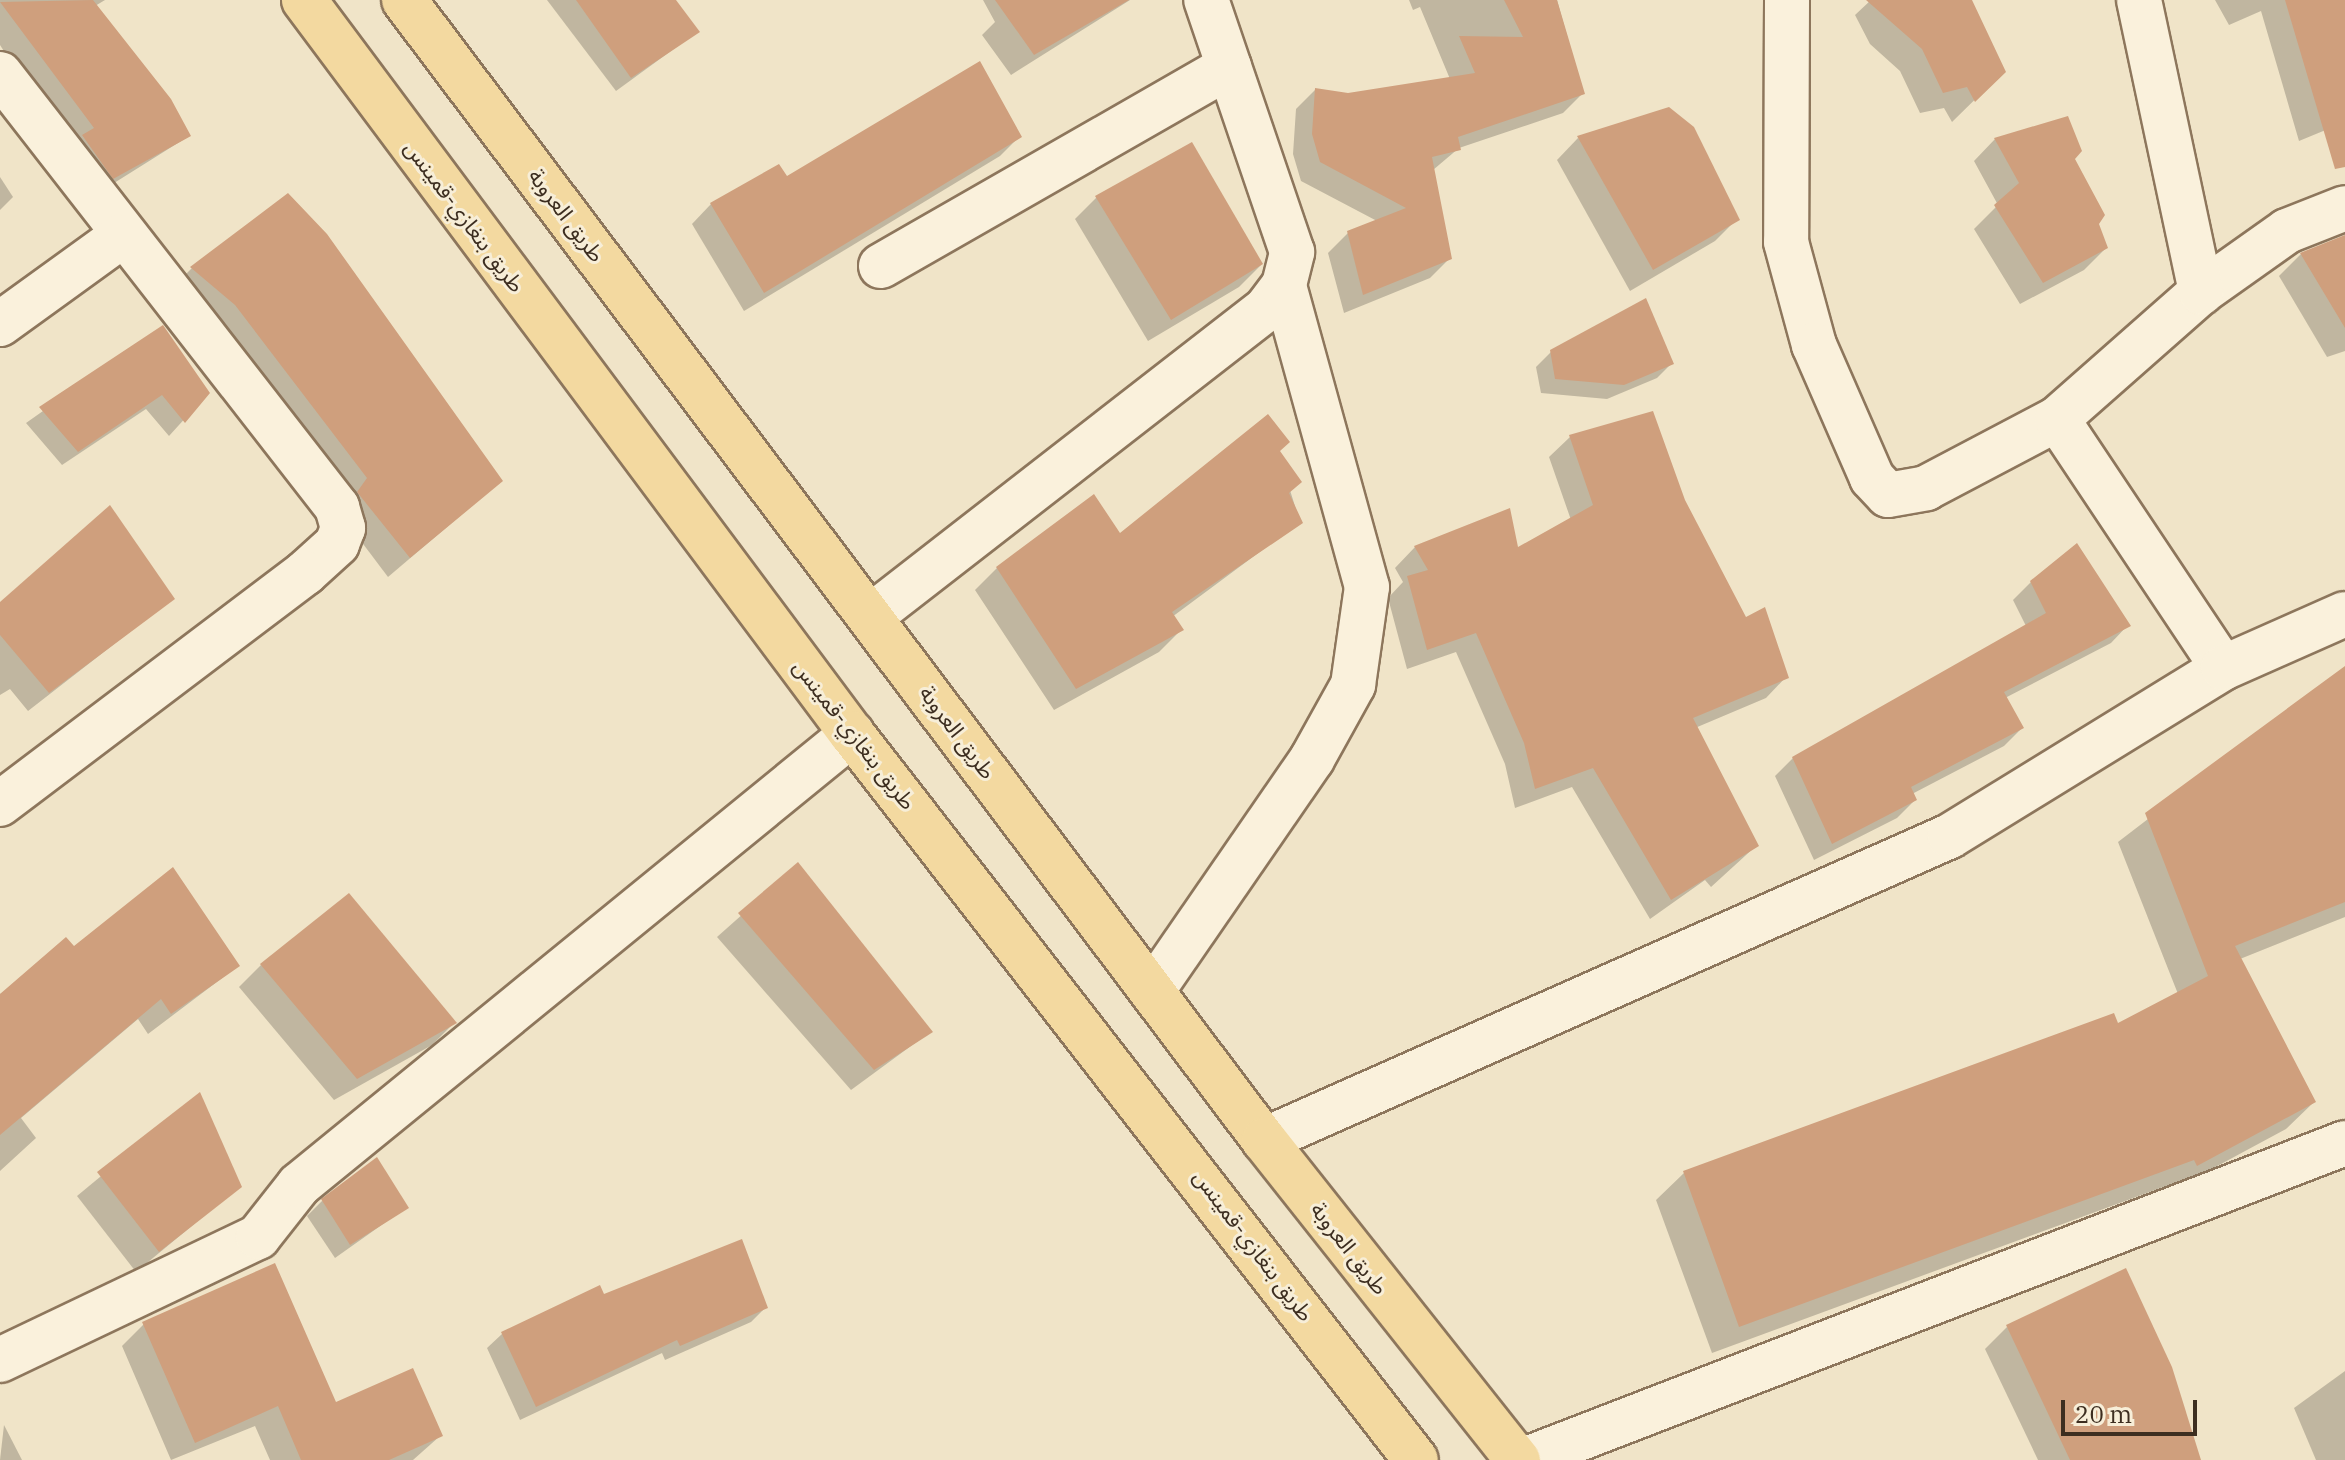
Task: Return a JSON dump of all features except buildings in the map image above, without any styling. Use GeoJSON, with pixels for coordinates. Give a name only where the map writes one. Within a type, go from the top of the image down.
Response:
{"type":"FeatureCollection","features":[{"type":"Feature","properties":{"kind":"main road","name":"طريق بنغازي-قمينس"},"geometry":{"type":"LineString","coordinates":[[304,0],[852,734],[1416,1460]]}},
{"type":"Feature","properties":{"kind":"main road","name":"طريق العروبة"},"geometry":{"type":"LineString","coordinates":[[404,0],[1264,1140],[1521,1460]]}},
{"type":"Feature","properties":{"kind":"street"},"geometry":{"type":"LineString","coordinates":[[871,616],[1266,309],[1284,285],[1292,252],[1206,0]]}},
{"type":"Feature","properties":{"kind":"street"},"geometry":{"type":"LineString","coordinates":[[1787,0],[1786,242],[1814,345],[1872,478],[1888,495],[1904,496],[2057,419],[2201,292],[2287,231],[2345,208]]}},
{"type":"Feature","properties":{"kind":"street"},"geometry":{"type":"LineString","coordinates":[[2139,0],[2201,292]]}},
{"type":"Feature","properties":{"kind":"street"},"geometry":{"type":"LineString","coordinates":[[881,266],[1229,67]]}},
{"type":"Feature","properties":{"kind":"street"},"geometry":{"type":"LineString","coordinates":[[0,74],[120,237],[337,507],[343,528],[337,544],[305,573],[0,804]]}},
{"type":"Feature","properties":{"kind":"street"},"geometry":{"type":"LineString","coordinates":[[0,324],[120,237]]}},
{"type":"Feature","properties":{"kind":"street"},"geometry":{"type":"LineString","coordinates":[[1152,991],[1312,759],[1353,685],[1367,587],[1284,285]]}},
{"type":"Feature","properties":{"kind":"street"},"geometry":{"type":"LineString","coordinates":[[2057,419],[2223,668]]}},
{"type":"Feature","properties":{"kind":"street"},"geometry":{"type":"LineString","coordinates":[[1264,1140],[1950,836],[2223,668],[2345,614]]}},
{"type":"Feature","properties":{"kind":"street"},"geometry":{"type":"LineString","coordinates":[[0,1360],[258,1237],[299,1185],[852,734]]}},
{"type":"Feature","properties":{"kind":"street"},"geometry":{"type":"LineString","coordinates":[[1521,1460],[2345,1143]]}}]}
